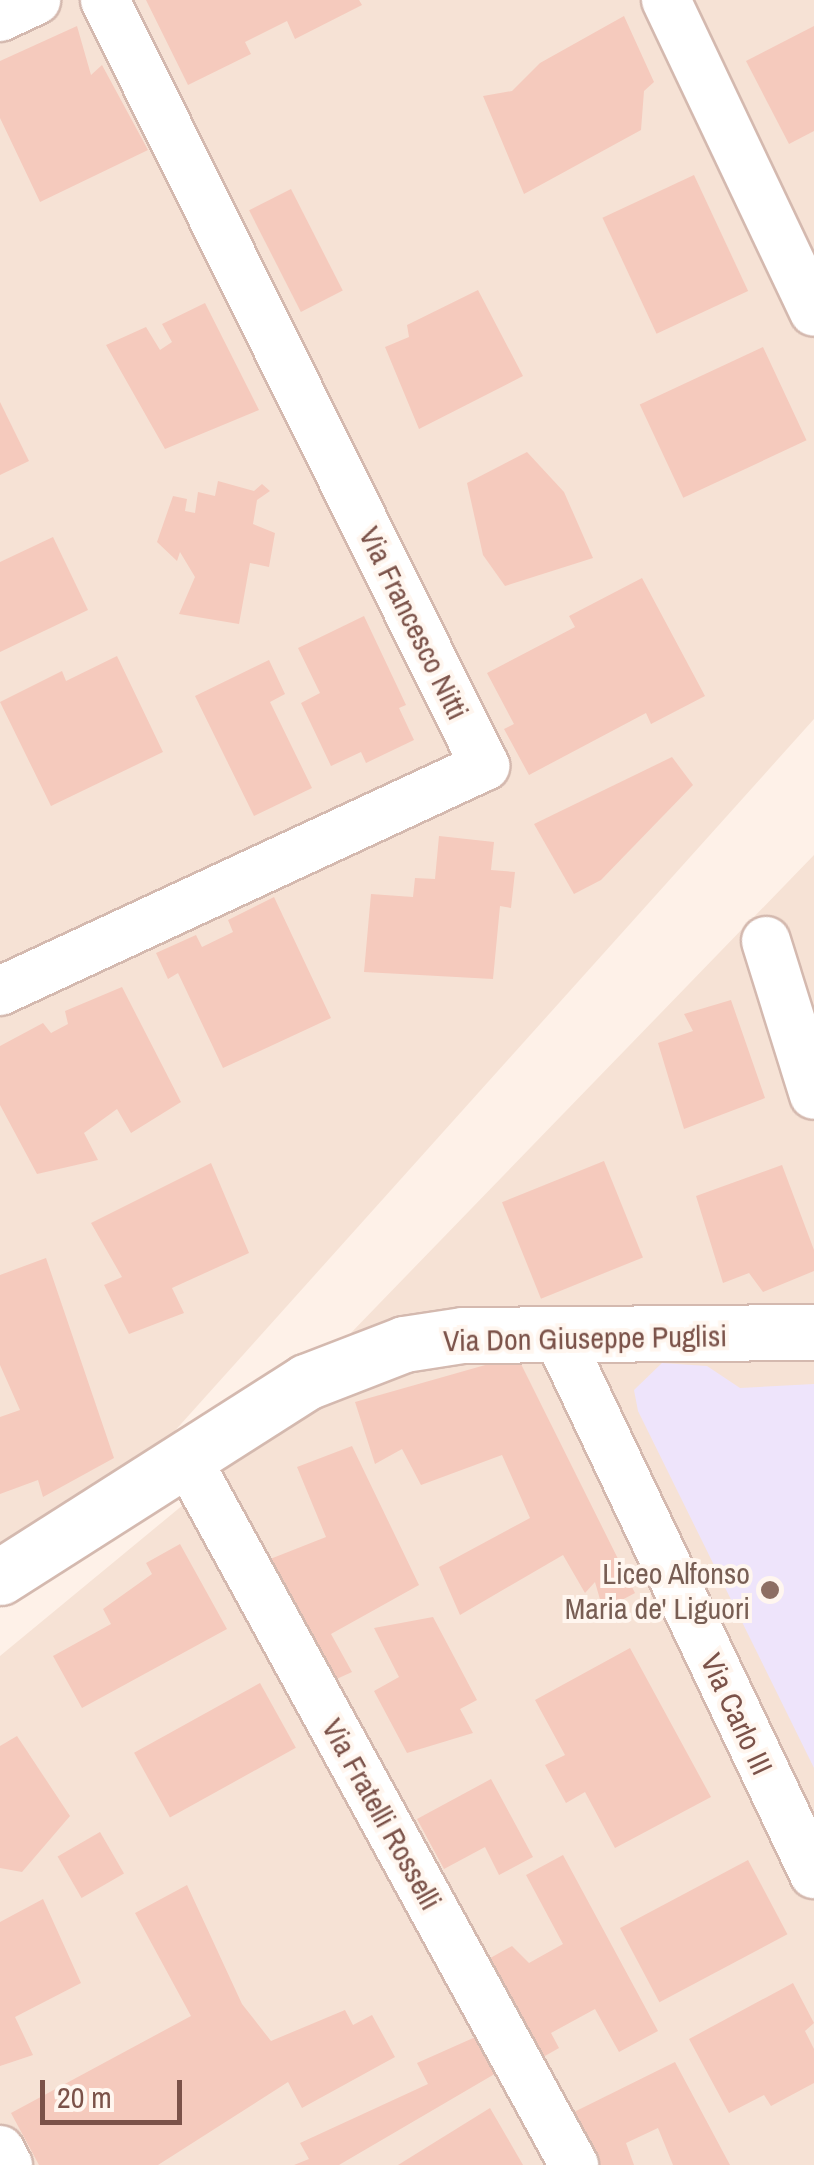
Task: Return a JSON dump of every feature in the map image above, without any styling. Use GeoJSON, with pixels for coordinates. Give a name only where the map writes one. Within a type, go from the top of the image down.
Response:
{"type":"FeatureCollection","features":[{"type":"Feature","properties":{"kind":"street"},"geometry":{"type":"LineString","coordinates":[[0,17],[36,0]]}},
{"type":"Feature","properties":{"kind":"street","name":"Via Francesco Nitti"},"geometry":{"type":"LineString","coordinates":[[0,991],[486,766],[105,0]]}},
{"type":"Feature","properties":{"kind":"street"},"geometry":{"type":"LineString","coordinates":[[666,0],[814,312]]}},
{"type":"Feature","properties":{"kind":"street"},"geometry":{"type":"LineString","coordinates":[[766,941],[814,1095]]}},
{"type":"Feature","properties":{"kind":"street","name":"Via Don Giuseppe Puglisi"},"geometry":{"type":"LineString","coordinates":[[0,1578],[189,1462],[306,1382],[404,1344],[464,1335],[814,1332]]}},
{"type":"Feature","properties":{"kind":"street","name":"Via Carlo III"},"geometry":{"type":"LineString","coordinates":[[558,1336],[814,1874]]}},
{"type":"Feature","properties":{"kind":"street","name":"Via Fratelli Rosselli"},"geometry":{"type":"LineString","coordinates":[[189,1462],[574,2165]]}},
{"type":"Feature","properties":{"kind":"street"},"geometry":{"type":"LineString","coordinates":[[0,2150],[8,2165]]}},
{"type":"Feature","properties":{"kind":"shaded area"},"geometry":{"type":"Polygon","coordinates":[[[0,0],[814,0],[814,719],[163,1444],[0,1577],[0,0]]]}},
{"type":"Feature","properties":{"kind":"shaded area"},"geometry":{"type":"Polygon","coordinates":[[[814,855],[814,2165],[0,2165],[0,1656],[189,1500],[814,855]]]}},
{"type":"Feature","properties":{"kind":"shaded area","name":"Liceo Alfonso Maria de' Liguori"},"geometry":{"type":"Polygon","coordinates":[[[662,1363],[707,1366],[740,1388],[814,1384],[814,1768],[638,1411],[634,1390],[662,1363]]]}},
{"type":"Feature","properties":{"kind":"building"},"geometry":{"type":"Polygon","coordinates":[[[146,0],[359,0],[362,5],[295,39],[287,21],[245,42],[251,54],[188,85],[146,0]]]}},
{"type":"Feature","properties":{"kind":"building"},"geometry":{"type":"Polygon","coordinates":[[[624,16],[654,82],[644,91],[641,130],[524,194],[483,96],[512,91],[540,63],[624,16]]]}},
{"type":"Feature","properties":{"kind":"building"},"geometry":{"type":"Polygon","coordinates":[[[77,26],[91,75],[102,65],[148,150],[40,202],[0,118],[0,61],[77,26]]]}},
{"type":"Feature","properties":{"kind":"building"},"geometry":{"type":"Polygon","coordinates":[[[814,26],[814,131],[789,144],[746,61],[814,26]]]}},
{"type":"Feature","properties":{"kind":"building"},"geometry":{"type":"Polygon","coordinates":[[[694,175],[748,291],[657,334],[602,218],[694,175]]]}},
{"type":"Feature","properties":{"kind":"building"},"geometry":{"type":"Polygon","coordinates":[[[291,189],[343,291],[301,312],[249,210],[291,189]]]}},
{"type":"Feature","properties":{"kind":"building"},"geometry":{"type":"Polygon","coordinates":[[[478,290],[523,376],[419,429],[385,347],[409,337],[407,325],[478,290]]]}},
{"type":"Feature","properties":{"kind":"building"},"geometry":{"type":"Polygon","coordinates":[[[205,303],[259,410],[165,449],[106,345],[146,327],[160,350],[172,342],[162,324],[205,303]]]}},
{"type":"Feature","properties":{"kind":"building"},"geometry":{"type":"Polygon","coordinates":[[[763,347],[807,440],[683,498],[640,404],[763,347]]]}},
{"type":"Feature","properties":{"kind":"building"},"geometry":{"type":"Polygon","coordinates":[[[0,402],[29,461],[0,475],[0,402]]]}},
{"type":"Feature","properties":{"kind":"building"},"geometry":{"type":"Polygon","coordinates":[[[527,452],[564,492],[593,558],[505,586],[483,555],[467,483],[527,452]]]}},
{"type":"Feature","properties":{"kind":"building"},"geometry":{"type":"Polygon","coordinates":[[[218,481],[254,491],[262,484],[270,491],[257,500],[253,524],[275,533],[269,567],[250,563],[239,624],[179,614],[195,577],[180,552],[177,561],[157,542],[173,496],[187,499],[185,511],[195,513],[198,492],[215,496],[218,481]]]}},
{"type":"Feature","properties":{"kind":"building"},"geometry":{"type":"Polygon","coordinates":[[[53,537],[88,610],[0,652],[0,562],[53,537]]]}},
{"type":"Feature","properties":{"kind":"building"},"geometry":{"type":"Polygon","coordinates":[[[642,578],[705,696],[651,724],[646,713],[529,775],[504,729],[514,724],[487,673],[575,627],[569,616],[642,578]]]}},
{"type":"Feature","properties":{"kind":"building"},"geometry":{"type":"Polygon","coordinates":[[[364,616],[406,705],[399,708],[414,740],[366,763],[361,752],[331,766],[301,703],[320,693],[298,648],[364,616]]]}},
{"type":"Feature","properties":{"kind":"building"},"geometry":{"type":"Polygon","coordinates":[[[117,656],[163,752],[51,806],[0,702],[62,671],[66,681],[117,656]]]}},
{"type":"Feature","properties":{"kind":"building"},"geometry":{"type":"Polygon","coordinates":[[[269,660],[285,694],[270,702],[312,788],[254,816],[195,696],[269,660]]]}},
{"type":"Feature","properties":{"kind":"building"},"geometry":{"type":"Polygon","coordinates":[[[672,757],[693,785],[601,880],[574,894],[534,824],[672,757]]]}},
{"type":"Feature","properties":{"kind":"building"},"geometry":{"type":"Polygon","coordinates":[[[439,836],[494,842],[491,870],[515,872],[511,908],[500,906],[493,979],[364,972],[371,894],[413,897],[415,878],[435,879],[439,836]]]}},
{"type":"Feature","properties":{"kind":"building"},"geometry":{"type":"Polygon","coordinates":[[[274,897],[331,1018],[223,1068],[178,973],[168,979],[156,953],[196,935],[202,947],[233,932],[228,920],[274,897]]]}},
{"type":"Feature","properties":{"kind":"building"},"geometry":{"type":"Polygon","coordinates":[[[122,987],[181,1102],[131,1133],[117,1109],[84,1133],[98,1160],[37,1174],[0,1105],[0,1046],[43,1023],[51,1033],[68,1024],[65,1011],[122,987]]]}},
{"type":"Feature","properties":{"kind":"building"},"geometry":{"type":"Polygon","coordinates":[[[731,1000],[765,1098],[684,1129],[658,1043],[693,1031],[684,1014],[731,1000]]]}},
{"type":"Feature","properties":{"kind":"building"},"geometry":{"type":"Polygon","coordinates":[[[604,1161],[643,1257],[541,1299],[502,1202],[604,1161]]]}},
{"type":"Feature","properties":{"kind":"building"},"geometry":{"type":"Polygon","coordinates":[[[211,1163],[249,1253],[172,1288],[184,1313],[129,1334],[104,1285],[122,1277],[91,1223],[211,1163]]]}},
{"type":"Feature","properties":{"kind":"building"},"geometry":{"type":"Polygon","coordinates":[[[782,1165],[814,1250],[814,1271],[763,1292],[749,1273],[723,1283],[696,1196],[782,1165]]]}},
{"type":"Feature","properties":{"kind":"building"},"geometry":{"type":"Polygon","coordinates":[[[46,1258],[114,1458],[43,1497],[38,1480],[0,1494],[0,1417],[20,1410],[0,1365],[0,1275],[46,1258]]]}},
{"type":"Feature","properties":{"kind":"building"},"geometry":{"type":"Polygon","coordinates":[[[517,1356],[635,1593],[603,1610],[595,1582],[585,1593],[563,1555],[460,1615],[439,1567],[530,1518],[502,1455],[421,1485],[402,1449],[375,1464],[355,1402],[517,1356]]]}},
{"type":"Feature","properties":{"kind":"building"},"geometry":{"type":"Polygon","coordinates":[[[352,1446],[419,1585],[331,1634],[352,1672],[319,1687],[255,1565],[326,1537],[297,1467],[352,1446]]]}},
{"type":"Feature","properties":{"kind":"building"},"geometry":{"type":"Polygon","coordinates":[[[180,1544],[227,1629],[82,1708],[53,1656],[111,1624],[103,1609],[152,1574],[146,1563],[180,1544]]]}},
{"type":"Feature","properties":{"kind":"building"},"geometry":{"type":"Polygon","coordinates":[[[433,1617],[477,1700],[460,1709],[473,1733],[407,1753],[374,1691],[399,1677],[374,1628],[433,1617]]]}},
{"type":"Feature","properties":{"kind":"building"},"geometry":{"type":"Polygon","coordinates":[[[630,1648],[711,1797],[615,1848],[585,1792],[566,1803],[545,1765],[565,1755],[535,1700],[630,1648]]]}},
{"type":"Feature","properties":{"kind":"building"},"geometry":{"type":"Polygon","coordinates":[[[260,1683],[296,1748],[170,1818],[134,1753],[260,1683]]]}},
{"type":"Feature","properties":{"kind":"building"},"geometry":{"type":"Polygon","coordinates":[[[17,1736],[70,1816],[22,1872],[0,1868],[0,1746],[17,1736]]]}},
{"type":"Feature","properties":{"kind":"building"},"geometry":{"type":"Polygon","coordinates":[[[491,1779],[533,1857],[499,1875],[485,1847],[444,1869],[417,1819],[491,1779]]]}},
{"type":"Feature","properties":{"kind":"building"},"geometry":{"type":"Polygon","coordinates":[[[100,1832],[124,1874],[82,1898],[58,1856],[100,1832]]]}},
{"type":"Feature","properties":{"kind":"building"},"geometry":{"type":"Polygon","coordinates":[[[563,1855],[658,2031],[619,2052],[595,2009],[551,2033],[559,2048],[529,2065],[476,1966],[512,1946],[529,1963],[563,1944],[526,1875],[563,1855]]]}},
{"type":"Feature","properties":{"kind":"building"},"geometry":{"type":"Polygon","coordinates":[[[748,1860],[787,1934],[659,2002],[620,1928],[748,1860]]]}},
{"type":"Feature","properties":{"kind":"building"},"geometry":{"type":"Polygon","coordinates":[[[187,1885],[242,2004],[271,2041],[345,2010],[353,2025],[372,2015],[395,2057],[302,2108],[288,2082],[158,2165],[39,2165],[11,2113],[191,2016],[135,1913],[187,1885]]]}},
{"type":"Feature","properties":{"kind":"building"},"geometry":{"type":"Polygon","coordinates":[[[43,1899],[81,1983],[15,2017],[33,2055],[0,2066],[0,1922],[43,1899]]]}},
{"type":"Feature","properties":{"kind":"building"},"geometry":{"type":"Polygon","coordinates":[[[793,1983],[814,2023],[805,2031],[814,2049],[814,2083],[771,2106],[764,2095],[729,2113],[689,2039],[793,1983]]]}},
{"type":"Feature","properties":{"kind":"building"},"geometry":{"type":"Polygon","coordinates":[[[480,2035],[498,2072],[339,2165],[294,2165],[309,2159],[300,2143],[428,2084],[417,2063],[480,2035]]]}},
{"type":"Feature","properties":{"kind":"building"},"geometry":{"type":"Polygon","coordinates":[[[675,2062],[730,2165],[673,2165],[658,2128],[626,2143],[634,2165],[588,2165],[566,2116],[675,2062]]]}},
{"type":"Feature","properties":{"kind":"building"},"geometry":{"type":"Polygon","coordinates":[[[490,2108],[523,2165],[398,2165],[490,2108]]]}},
{"type":"Feature","properties":{"kind":"place","name":"Liceo Alfonso Maria de' Liguori"},"geometry":{"type":"Point","coordinates":[770,1590]}}]}
